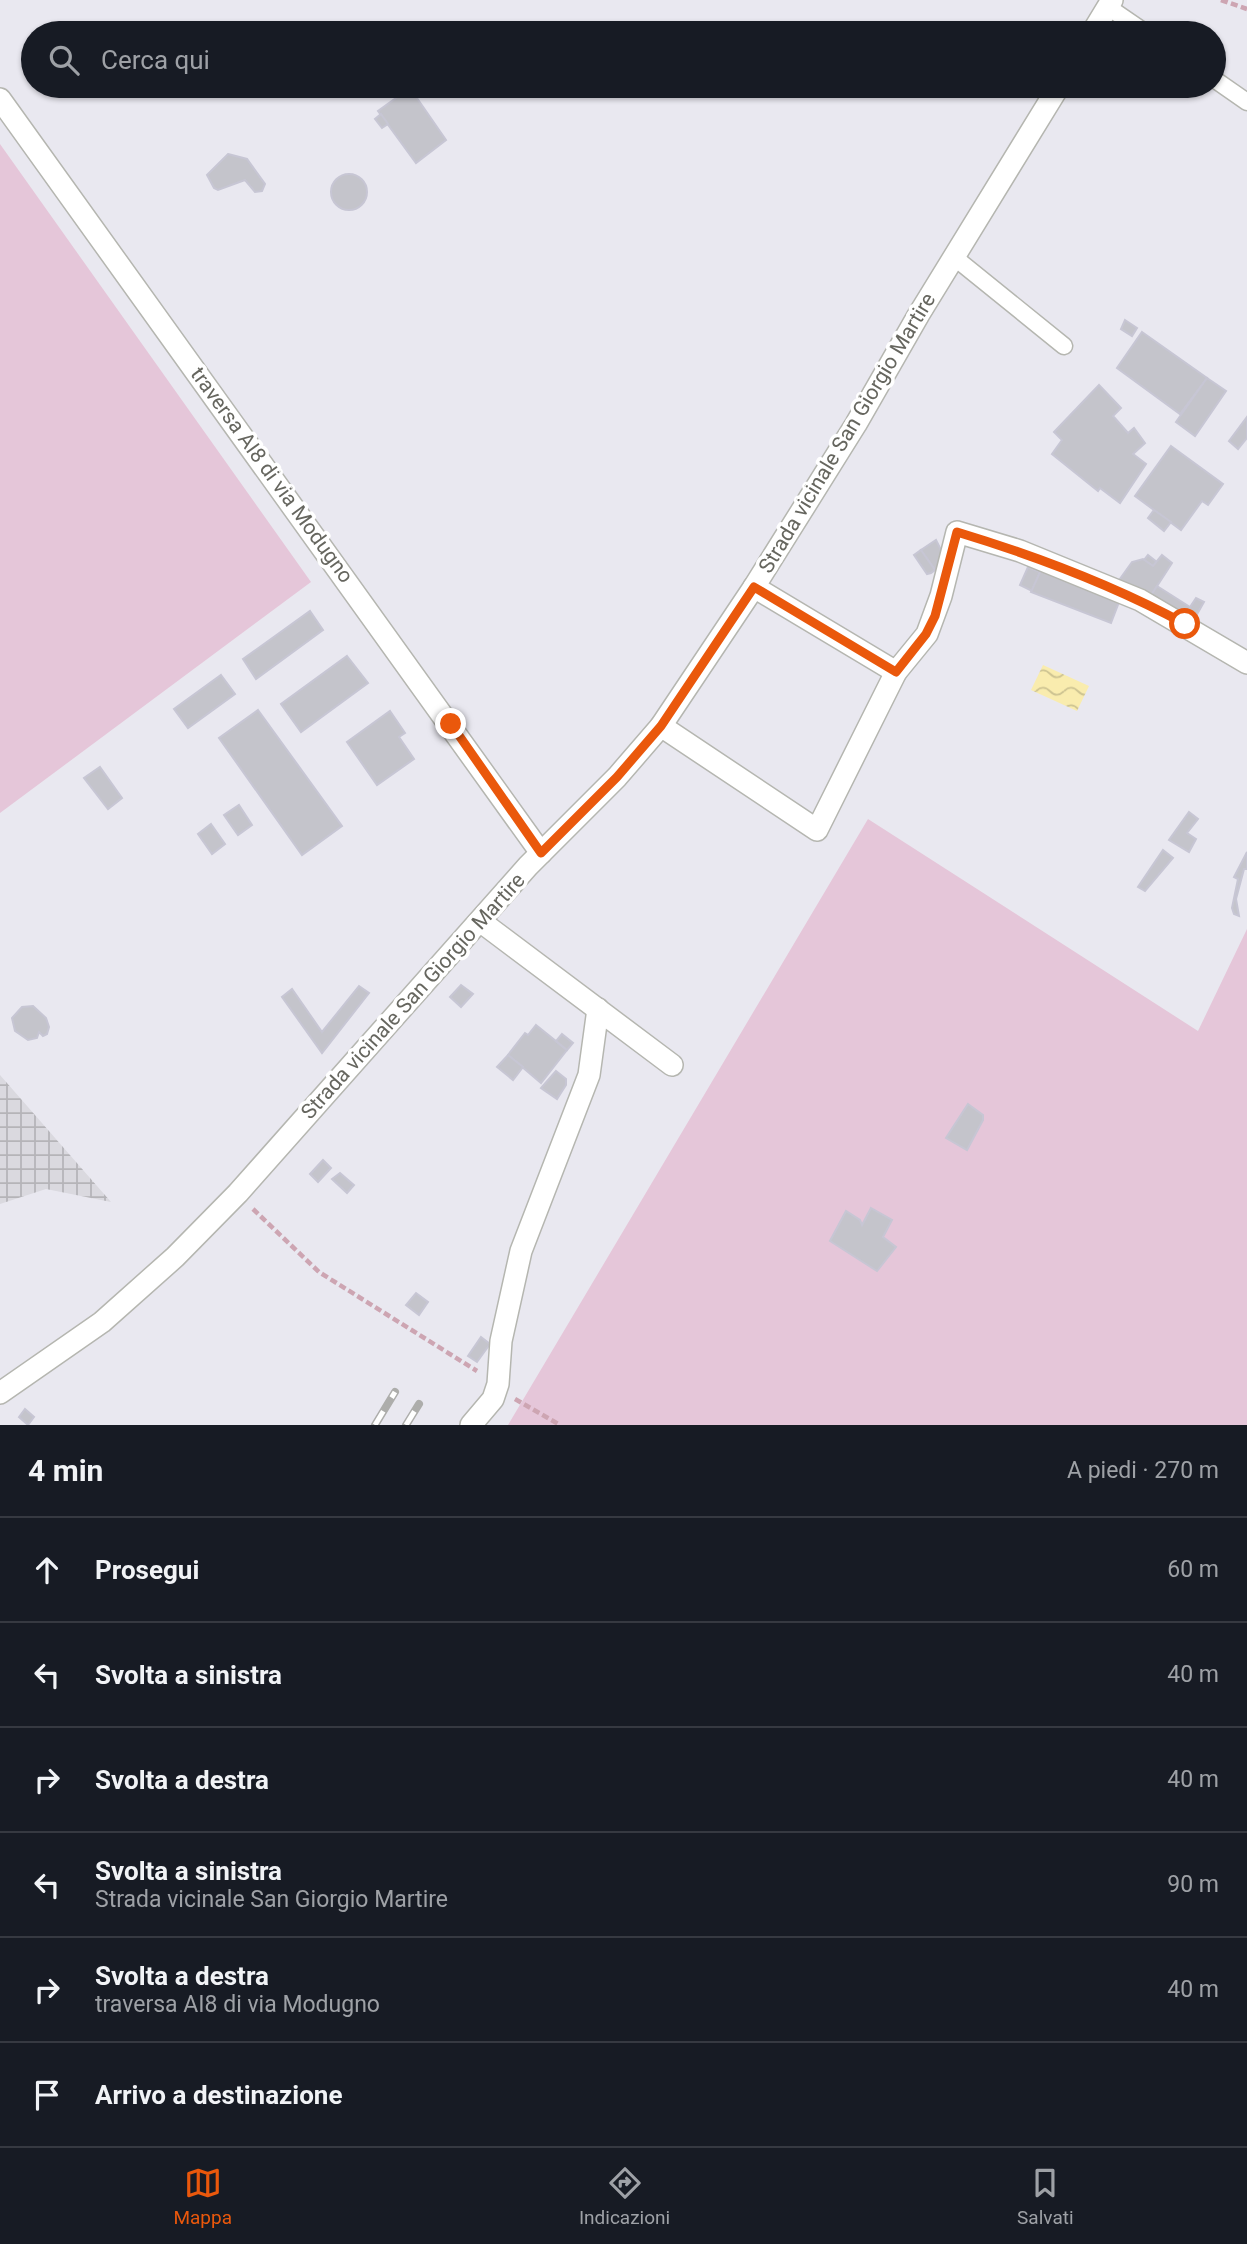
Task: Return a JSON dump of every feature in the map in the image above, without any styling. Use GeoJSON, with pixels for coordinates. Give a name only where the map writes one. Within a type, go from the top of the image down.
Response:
{"type":"FeatureCollection","features":[{"type":"Feature","properties":{"kind":"street"},"geometry":{"type":"LineString","coordinates":[[1099,21],[1110,3]]}},
{"type":"Feature","properties":{"kind":"street","name":"Strada vicinale San Giorgio Martire"},"geometry":{"type":"LineString","coordinates":[[0,1392],[102,1322],[175,1257],[238,1193],[541,853],[617,777],[661,726],[754,587],[856,424],[1052,98]]}},
{"type":"Feature","properties":{"kind":"street","name":"traversa AI8 di via Modugno"},"geometry":{"type":"LineString","coordinates":[[0,99],[541,853]]}},
{"type":"Feature","properties":{"kind":"street"},"geometry":{"type":"LineString","coordinates":[[661,726],[817,830],[896,672],[926,634],[935,616],[957,532],[1020,551],[1140,600],[1247,663]]}},
{"type":"Feature","properties":{"kind":"street"},"geometry":{"type":"LineString","coordinates":[[754,587],[896,672]]}},
{"type":"Feature","properties":{"kind":"street"},"geometry":{"type":"LineString","coordinates":[[480,921],[671,1065]]}},
{"type":"Feature","properties":{"kind":"street"},"geometry":{"type":"LineString","coordinates":[[471,1425],[493,1399],[498,1384],[501,1341],[521,1251],[589,1075],[598,1009]]}},
{"type":"Feature","properties":{"kind":"lane"},"geometry":{"type":"LineString","coordinates":[[1110,3],[1132,21]]}},
{"type":"Feature","properties":{"kind":"lane"},"geometry":{"type":"LineString","coordinates":[[1226,87],[1247,102]]}},
{"type":"Feature","properties":{"kind":"lane"},"geometry":{"type":"LineString","coordinates":[[954,257],[1064,346]]}},
{"type":"Feature","properties":{"kind":"path"},"geometry":{"type":"LineString","coordinates":[[1220,0],[1247,9]]}},
{"type":"Feature","properties":{"kind":"path"},"geometry":{"type":"LineString","coordinates":[[238,1193],[319,1272],[498,1384],[515,1399],[560,1425]]}},
{"type":"Feature","properties":{"kind":"shaded area"},"geometry":{"type":"Polygon","coordinates":[[[0,144],[311,582],[0,813],[0,144]]]}},
{"type":"Feature","properties":{"kind":"shaded area"},"geometry":{"type":"Polygon","coordinates":[[[868,819],[1198,1031],[1247,929],[1247,1425],[508,1425],[868,819]]]}},
{"type":"Feature","properties":{"kind":"shaded area"},"geometry":{"type":"Polygon","coordinates":[[[0,1075],[111,1202],[46,1189],[0,1204],[0,1075]]]}},
{"type":"Feature","properties":{"kind":"water"},"geometry":{"type":"Polygon","coordinates":[[[1043,665],[1089,686],[1077,711],[1031,690],[1043,665]]]}},
{"type":"Feature","properties":{"kind":"building"},"geometry":{"type":"Polygon","coordinates":[[[396,98],[417,98],[446,140],[416,163],[378,111],[396,98]]]}},
{"type":"Feature","properties":{"kind":"building"},"geometry":{"type":"Polygon","coordinates":[[[381,114],[388,124],[382,128],[375,119],[381,114]]]}},
{"type":"Feature","properties":{"kind":"building"},"geometry":{"type":"Polygon","coordinates":[[[228,154],[247,159],[265,184],[262,191],[255,192],[245,180],[218,190],[214,188],[207,175],[228,154]]]}},
{"type":"Feature","properties":{"kind":"building"},"geometry":{"type":"Polygon","coordinates":[[[349,174],[362,179],[367,192],[362,205],[349,210],[336,205],[331,192],[336,179],[349,174]]]}},
{"type":"Feature","properties":{"kind":"building"},"geometry":{"type":"Polygon","coordinates":[[[1125,320],[1137,328],[1132,336],[1121,329],[1125,320]]]}},
{"type":"Feature","properties":{"kind":"building"},"geometry":{"type":"Polygon","coordinates":[[[1142,332],[1207,378],[1180,414],[1117,368],[1142,332]]]}},
{"type":"Feature","properties":{"kind":"building"},"geometry":{"type":"Polygon","coordinates":[[[1207,378],[1226,391],[1195,436],[1176,422],[1207,378]]]}},
{"type":"Feature","properties":{"kind":"building"},"geometry":{"type":"Polygon","coordinates":[[[1099,385],[1121,408],[1113,416],[1128,433],[1134,428],[1145,443],[1133,454],[1146,464],[1120,503],[1100,488],[1098,491],[1052,454],[1062,440],[1054,432],[1099,385]]]}},
{"type":"Feature","properties":{"kind":"building"},"geometry":{"type":"Polygon","coordinates":[[[1247,417],[1247,438],[1238,449],[1229,441],[1247,417]]]}},
{"type":"Feature","properties":{"kind":"building"},"geometry":{"type":"Polygon","coordinates":[[[1171,446],[1223,484],[1208,505],[1202,501],[1181,530],[1135,496],[1171,446]]]}},
{"type":"Feature","properties":{"kind":"building"},"geometry":{"type":"Polygon","coordinates":[[[1154,510],[1171,522],[1164,531],[1148,518],[1154,510]]]}},
{"type":"Feature","properties":{"kind":"building"},"geometry":{"type":"Polygon","coordinates":[[[936,540],[947,562],[935,570],[921,550],[936,540]]]}},
{"type":"Feature","properties":{"kind":"building"},"geometry":{"type":"Polygon","coordinates":[[[921,550],[935,570],[931,573],[927,574],[914,555],[921,550]]]}},
{"type":"Feature","properties":{"kind":"building"},"geometry":{"type":"Polygon","coordinates":[[[1148,555],[1157,562],[1153,566],[1144,560],[1148,555]]]}},
{"type":"Feature","properties":{"kind":"building"},"geometry":{"type":"Polygon","coordinates":[[[1162,555],[1172,563],[1150,597],[1117,583],[1132,562],[1143,559],[1153,566],[1162,555]]]}},
{"type":"Feature","properties":{"kind":"building"},"geometry":{"type":"Polygon","coordinates":[[[1028,567],[1040,572],[1032,591],[1020,585],[1028,567]]]}},
{"type":"Feature","properties":{"kind":"building"},"geometry":{"type":"Polygon","coordinates":[[[1041,570],[1119,602],[1111,623],[1031,592],[1041,570]]]}},
{"type":"Feature","properties":{"kind":"building"},"geometry":{"type":"Polygon","coordinates":[[[1157,586],[1190,607],[1196,598],[1204,602],[1192,623],[1150,597],[1157,586]]]}},
{"type":"Feature","properties":{"kind":"building"},"geometry":{"type":"Polygon","coordinates":[[[310,611],[323,630],[256,679],[243,659],[310,611]]]}},
{"type":"Feature","properties":{"kind":"building"},"geometry":{"type":"Polygon","coordinates":[[[347,656],[368,683],[301,732],[281,704],[347,656]]]}},
{"type":"Feature","properties":{"kind":"building"},"geometry":{"type":"Polygon","coordinates":[[[221,675],[235,694],[188,728],[174,709],[221,675]]]}},
{"type":"Feature","properties":{"kind":"building"},"geometry":{"type":"Polygon","coordinates":[[[258,710],[342,826],[302,855],[219,738],[258,710]]]}},
{"type":"Feature","properties":{"kind":"building"},"geometry":{"type":"Polygon","coordinates":[[[390,711],[405,733],[399,737],[414,759],[377,785],[347,742],[390,711]]]}},
{"type":"Feature","properties":{"kind":"building"},"geometry":{"type":"Polygon","coordinates":[[[100,767],[122,798],[108,809],[84,778],[100,767]]]}},
{"type":"Feature","properties":{"kind":"building"},"geometry":{"type":"Polygon","coordinates":[[[239,805],[252,825],[238,835],[224,815],[239,805]]]}},
{"type":"Feature","properties":{"kind":"building"},"geometry":{"type":"Polygon","coordinates":[[[1189,812],[1198,819],[1187,833],[1196,839],[1189,852],[1169,840],[1189,812]]]}},
{"type":"Feature","properties":{"kind":"building"},"geometry":{"type":"Polygon","coordinates":[[[211,824],[225,844],[212,854],[198,834],[211,824]]]}},
{"type":"Feature","properties":{"kind":"building"},"geometry":{"type":"Polygon","coordinates":[[[1163,850],[1173,858],[1145,891],[1138,887],[1163,850]]]}},
{"type":"Feature","properties":{"kind":"building"},"geometry":{"type":"Polygon","coordinates":[[[1247,852],[1247,869],[1244,869],[1236,899],[1239,916],[1234,914],[1232,908],[1238,879],[1234,877],[1247,852]]]}},
{"type":"Feature","properties":{"kind":"building"},"geometry":{"type":"Polygon","coordinates":[[[461,985],[473,994],[461,1007],[450,997],[461,985]]]}},
{"type":"Feature","properties":{"kind":"building"},"geometry":{"type":"Polygon","coordinates":[[[359,986],[369,993],[322,1053],[282,997],[292,989],[322,1032],[359,986]]]}},
{"type":"Feature","properties":{"kind":"building"},"geometry":{"type":"Polygon","coordinates":[[[33,1006],[46,1018],[49,1027],[47,1034],[43,1036],[39,1032],[37,1038],[28,1040],[15,1031],[12,1018],[22,1007],[33,1006]]]}},
{"type":"Feature","properties":{"kind":"building"},"geometry":{"type":"Polygon","coordinates":[[[536,1025],[567,1050],[541,1083],[508,1055],[525,1033],[528,1035],[536,1025]]]}},
{"type":"Feature","properties":{"kind":"building"},"geometry":{"type":"Polygon","coordinates":[[[562,1034],[573,1043],[567,1050],[556,1041],[562,1034]]]}},
{"type":"Feature","properties":{"kind":"building"},"geometry":{"type":"Polygon","coordinates":[[[508,1055],[523,1067],[513,1080],[497,1067],[508,1055]]]}},
{"type":"Feature","properties":{"kind":"building"},"geometry":{"type":"Polygon","coordinates":[[[556,1071],[566,1079],[566,1085],[557,1099],[541,1088],[556,1071]]]}},
{"type":"Feature","properties":{"kind":"building"},"geometry":{"type":"Polygon","coordinates":[[[968,1104],[983,1115],[983,1120],[967,1150],[946,1138],[968,1104]]]}},
{"type":"Feature","properties":{"kind":"building"},"geometry":{"type":"Polygon","coordinates":[[[323,1160],[331,1168],[318,1182],[310,1174],[323,1160]]]}},
{"type":"Feature","properties":{"kind":"building"},"geometry":{"type":"Polygon","coordinates":[[[340,1173],[354,1185],[347,1193],[332,1179],[340,1173]]]}},
{"type":"Feature","properties":{"kind":"building"},"geometry":{"type":"Polygon","coordinates":[[[871,1208],[892,1220],[883,1237],[896,1247],[877,1271],[830,1241],[846,1211],[860,1220],[862,1225],[871,1208]]]}},
{"type":"Feature","properties":{"kind":"building"},"geometry":{"type":"Polygon","coordinates":[[[416,1293],[428,1302],[419,1315],[406,1305],[416,1293]]]}},
{"type":"Feature","properties":{"kind":"building"},"geometry":{"type":"Polygon","coordinates":[[[481,1337],[490,1344],[477,1362],[468,1356],[481,1337]]]}},
{"type":"Feature","properties":{"kind":"building"},"geometry":{"type":"Polygon","coordinates":[[[25,1409],[34,1417],[28,1425],[19,1417],[25,1409]]]}},
{"type":"Feature","properties":{"kind":"railway"},"geometry":{"type":"LineString","coordinates":[[375,1425],[395,1392]]}},
{"type":"Feature","properties":{"kind":"railway"},"geometry":{"type":"LineString","coordinates":[[406,1425],[419,1404]]}},
{"type":"Feature","properties":{"kind":"route"},"geometry":{"type":"LineString","coordinates":[[451,724],[541,853],[617,777],[661,726],[754,587],[896,672],[926,634],[935,616],[957,532],[1020,551],[1140,600],[1185,624]]}}]}
